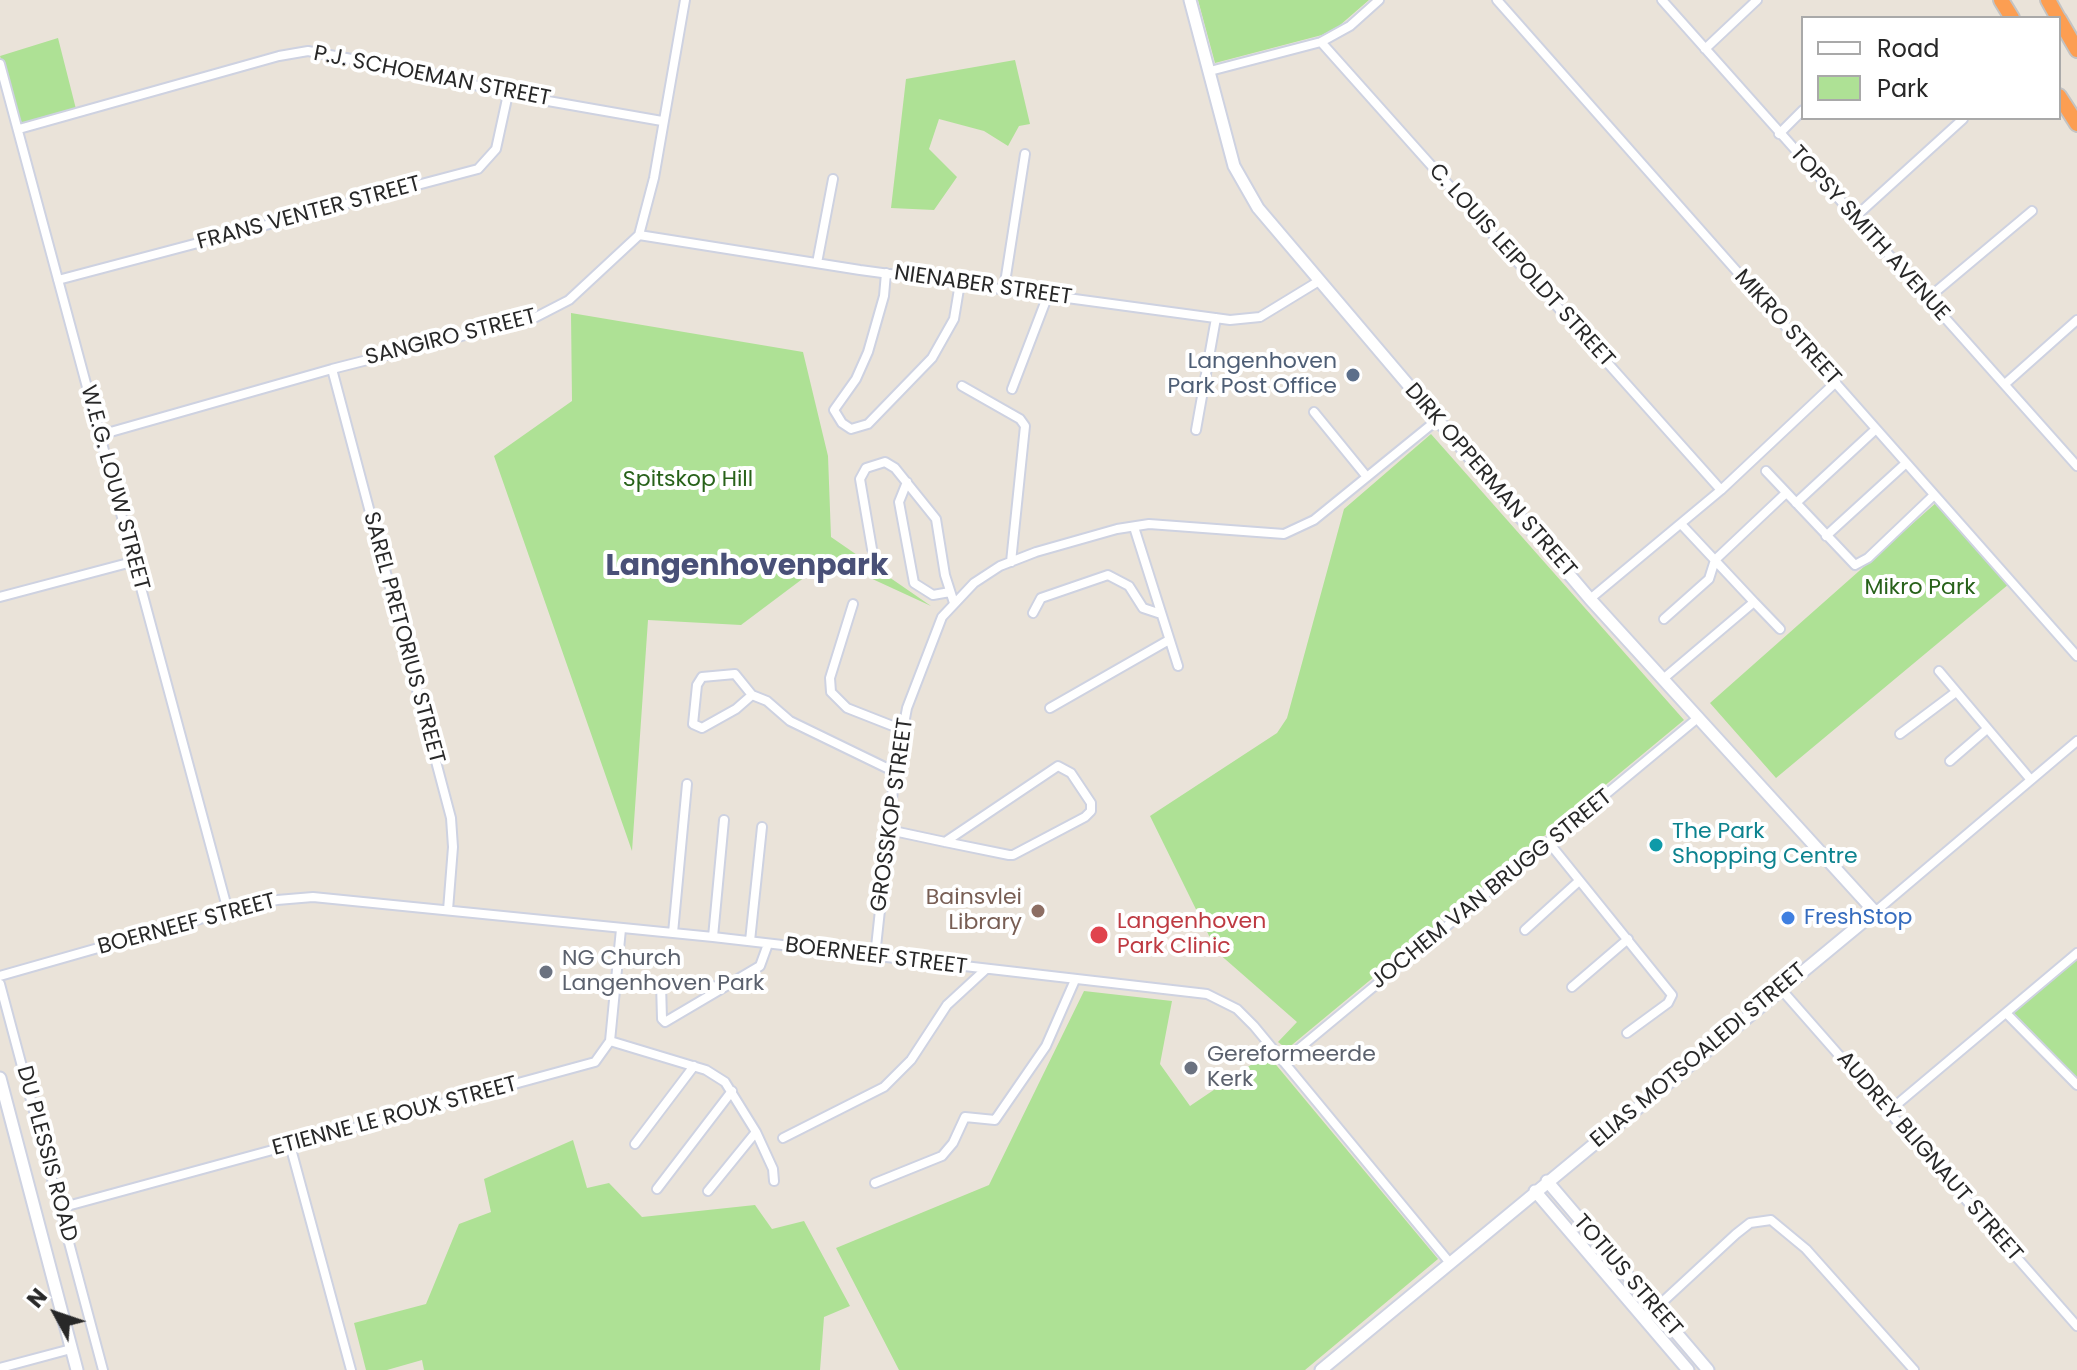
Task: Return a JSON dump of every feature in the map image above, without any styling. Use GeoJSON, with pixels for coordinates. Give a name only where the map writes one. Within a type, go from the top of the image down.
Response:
{"type":"FeatureCollection","features":[{"type":"Feature","properties":{"kind":"highway"},"geometry":{"type":"LineString","coordinates":[[2061,22],[2077,50]]}},
{"type":"Feature","properties":{"kind":"highway"},"geometry":{"type":"LineString","coordinates":[[2061,99],[2077,124]]}},
{"type":"Feature","properties":{"kind":"street"},"geometry":{"type":"LineString","coordinates":[[639,235],[654,178],[685,0]]}},
{"type":"Feature","properties":{"kind":"street","name":"DIRK OPPERMAN STREET"},"geometry":{"type":"LineString","coordinates":[[1190,0],[1234,166],[1243,186],[1319,281],[1590,599],[1875,912]]}},
{"type":"Feature","properties":{"kind":"street"},"geometry":{"type":"LineString","coordinates":[[1210,71],[1321,42],[1350,26],[1379,0]]}},
{"type":"Feature","properties":{"kind":"street","name":"MIKRO STREET"},"geometry":{"type":"LineString","coordinates":[[1497,0],[2077,656]]}},
{"type":"Feature","properties":{"kind":"street","name":"TOPSY SMITH AVENUE"},"geometry":{"type":"LineString","coordinates":[[1662,0],[2077,466]]}},
{"type":"Feature","properties":{"kind":"street"},"geometry":{"type":"LineString","coordinates":[[1705,49],[1757,0]]}},
{"type":"Feature","properties":{"kind":"street","name":"C. LOUIS LEIPOLDT STREET"},"geometry":{"type":"LineString","coordinates":[[1321,42],[1721,490]]}},
{"type":"Feature","properties":{"kind":"street","name":"P.J. SCHOEMAN STREET"},"geometry":{"type":"LineString","coordinates":[[19,129],[279,56],[308,51],[433,74],[508,94],[662,121]]}},
{"type":"Feature","properties":{"kind":"street","name":"W.E.G. LOUW STREET"},"geometry":{"type":"LineString","coordinates":[[0,64],[228,911]]}},
{"type":"Feature","properties":{"kind":"street","name":"FRANS VENTER STREET"},"geometry":{"type":"LineString","coordinates":[[58,280],[478,169],[496,149],[508,94]]}},
{"type":"Feature","properties":{"kind":"street"},"geometry":{"type":"LineString","coordinates":[[1779,134],[1801,112]]}},
{"type":"Feature","properties":{"kind":"street"},"geometry":{"type":"LineString","coordinates":[[1855,217],[1962,120]]}},
{"type":"Feature","properties":{"kind":"street"},"geometry":{"type":"LineString","coordinates":[[1004,289],[1025,154]]}},
{"type":"Feature","properties":{"kind":"street"},"geometry":{"type":"LineString","coordinates":[[817,263],[833,179]]}},
{"type":"Feature","properties":{"kind":"street"},"geometry":{"type":"LineString","coordinates":[[1927,299],[2032,211]]}},
{"type":"Feature","properties":{"kind":"street","name":"NIENABER STREET"},"geometry":{"type":"LineString","coordinates":[[639,235],[886,273],[1216,318],[1260,317],[1319,281]]}},
{"type":"Feature","properties":{"kind":"street","name":"SANGIRO STREET"},"geometry":{"type":"LineString","coordinates":[[100,435],[552,311],[585,287],[639,235]]}},
{"type":"Feature","properties":{"kind":"street"},"geometry":{"type":"LineString","coordinates":[[886,273],[884,296],[868,352],[856,379],[834,410],[842,423],[851,429],[868,424],[932,358],[954,319],[960,283]]}},
{"type":"Feature","properties":{"kind":"street"},"geometry":{"type":"LineString","coordinates":[[1012,389],[1048,295]]}},
{"type":"Feature","properties":{"kind":"street"},"geometry":{"type":"LineString","coordinates":[[1196,430],[1216,318]]}},
{"type":"Feature","properties":{"kind":"street"},"geometry":{"type":"LineString","coordinates":[[2005,384],[2077,320]]}},
{"type":"Feature","properties":{"kind":"street","name":"SAREL PRETORIUS STREET"},"geometry":{"type":"LineString","coordinates":[[332,369],[451,818],[453,847],[448,910]]}},
{"type":"Feature","properties":{"kind":"street"},"geometry":{"type":"LineString","coordinates":[[1590,599],[1721,490],[1836,382]]}},
{"type":"Feature","properties":{"kind":"street"},"geometry":{"type":"LineString","coordinates":[[962,386],[1020,419],[1025,426],[1011,562]]}},
{"type":"Feature","properties":{"kind":"street"},"geometry":{"type":"LineString","coordinates":[[1314,412],[1367,477]]}},
{"type":"Feature","properties":{"kind":"street","name":"GROSSKOP STREET"},"geometry":{"type":"LineString","coordinates":[[875,956],[895,772],[903,730],[929,646],[942,617],[954,603],[987,574],[1011,562],[1097,533],[1134,527],[1178,526],[1258,535],[1284,534],[1314,520],[1437,420]]}},
{"type":"Feature","properties":{"kind":"street"},"geometry":{"type":"LineString","coordinates":[[1796,503],[1876,429]]}},
{"type":"Feature","properties":{"kind":"street"},"geometry":{"type":"LineString","coordinates":[[872,549],[860,485],[862,473],[870,466],[885,462],[907,482],[936,519],[954,603]]}},
{"type":"Feature","properties":{"kind":"street"},"geometry":{"type":"LineString","coordinates":[[1826,536],[1905,464]]}},
{"type":"Feature","properties":{"kind":"street"},"geometry":{"type":"LineString","coordinates":[[1766,471],[1857,565],[1933,496]]}},
{"type":"Feature","properties":{"kind":"street"},"geometry":{"type":"LineString","coordinates":[[907,482],[899,502],[914,583],[933,595],[950,592]]}},
{"type":"Feature","properties":{"kind":"street"},"geometry":{"type":"LineString","coordinates":[[1664,619],[1709,579],[1715,560],[1786,493]]}},
{"type":"Feature","properties":{"kind":"street"},"geometry":{"type":"LineString","coordinates":[[1681,524],[1780,629]]}},
{"type":"Feature","properties":{"kind":"street"},"geometry":{"type":"LineString","coordinates":[[1134,527],[1178,666]]}},
{"type":"Feature","properties":{"kind":"street"},"geometry":{"type":"LineString","coordinates":[[0,597],[132,562]]}},
{"type":"Feature","properties":{"kind":"street"},"geometry":{"type":"LineString","coordinates":[[1033,613],[1034,604],[1041,598],[1108,575],[1129,586],[1143,608],[1161,614]]}},
{"type":"Feature","properties":{"kind":"street"},"geometry":{"type":"LineString","coordinates":[[1663,679],[1754,602]]}},
{"type":"Feature","properties":{"kind":"street"},"geometry":{"type":"LineString","coordinates":[[853,604],[830,678],[831,692],[847,708],[903,730]]}},
{"type":"Feature","properties":{"kind":"street"},"geometry":{"type":"LineString","coordinates":[[1050,708],[1169,640]]}},
{"type":"Feature","properties":{"kind":"street"},"geometry":{"type":"LineString","coordinates":[[1939,671],[2031,780]]}},
{"type":"Feature","properties":{"kind":"street"},"geometry":{"type":"LineString","coordinates":[[752,695],[736,709],[702,728],[693,724],[697,685],[704,676],[738,675],[752,695],[767,701],[790,721],[895,772]]}},
{"type":"Feature","properties":{"kind":"street"},"geometry":{"type":"LineString","coordinates":[[1900,734],[1956,692]]}},
{"type":"Feature","properties":{"kind":"street","name":"JOCHEM VAN BRUGG STREET"},"geometry":{"type":"LineString","coordinates":[[1284,1061],[1550,844],[1699,717]]}},
{"type":"Feature","properties":{"kind":"street"},"geometry":{"type":"LineString","coordinates":[[1950,761],[1987,729]]}},
{"type":"Feature","properties":{"kind":"street","name":"ELIAS MOTSOALEDI STREET"},"geometry":{"type":"LineString","coordinates":[[1321,1370],[2077,741]]}},
{"type":"Feature","properties":{"kind":"street"},"geometry":{"type":"LineString","coordinates":[[889,830],[945,842],[1013,855],[1085,817],[1091,811],[1091,803],[1071,773],[1058,766],[945,842]]}},
{"type":"Feature","properties":{"kind":"street"},"geometry":{"type":"LineString","coordinates":[[673,933],[687,784]]}},
{"type":"Feature","properties":{"kind":"street"},"geometry":{"type":"LineString","coordinates":[[713,937],[724,820]]}},
{"type":"Feature","properties":{"kind":"street"},"geometry":{"type":"LineString","coordinates":[[750,941],[762,827]]}},
{"type":"Feature","properties":{"kind":"street"},"geometry":{"type":"LineString","coordinates":[[1550,844],[1672,995],[1668,1003],[1627,1033]]}},
{"type":"Feature","properties":{"kind":"street"},"geometry":{"type":"LineString","coordinates":[[1525,930],[1579,881]]}},
{"type":"Feature","properties":{"kind":"street","name":"BOERNEEF STREET"},"geometry":{"type":"LineString","coordinates":[[0,976],[228,911],[277,900],[313,897],[750,941],[1216,997],[1237,1009],[1284,1061],[1450,1263]]}},
{"type":"Feature","properties":{"kind":"street"},"geometry":{"type":"LineString","coordinates":[[621,929],[610,1041],[694,1066],[716,1076],[732,1091],[756,1132],[773,1169],[774,1181]]}},
{"type":"Feature","properties":{"kind":"street"},"geometry":{"type":"LineString","coordinates":[[1572,987],[1628,939]]}},
{"type":"Feature","properties":{"kind":"street"},"geometry":{"type":"LineString","coordinates":[[661,983],[662,1019],[665,1022],[760,966],[768,944]]}},
{"type":"Feature","properties":{"kind":"street"},"geometry":{"type":"LineString","coordinates":[[1889,1111],[2077,953]]}},
{"type":"Feature","properties":{"kind":"street"},"geometry":{"type":"LineString","coordinates":[[783,1138],[884,1087],[911,1060],[947,1005],[985,970]]}},
{"type":"Feature","properties":{"kind":"street"},"geometry":{"type":"LineString","coordinates":[[875,1183],[942,1156],[953,1143],[965,1117],[995,1120],[1046,1046],[1075,980]]}},
{"type":"Feature","properties":{"kind":"street"},"geometry":{"type":"LineString","coordinates":[[630,981],[725,987]]}},
{"type":"Feature","properties":{"kind":"street","name":"DU PLESSIS ROAD"},"geometry":{"type":"LineString","coordinates":[[0,984],[103,1370]]}},
{"type":"Feature","properties":{"kind":"street","name":"AUDREY BLIGNAUT STREET"},"geometry":{"type":"LineString","coordinates":[[1780,988],[2077,1326]]}},
{"type":"Feature","properties":{"kind":"street"},"geometry":{"type":"LineString","coordinates":[[2007,1014],[2077,1085]]}},
{"type":"Feature","properties":{"kind":"street","name":"ETIENNE LE ROUX STREET"},"geometry":{"type":"LineString","coordinates":[[60,1208],[576,1069],[595,1062],[610,1041]]}},
{"type":"Feature","properties":{"kind":"street"},"geometry":{"type":"LineString","coordinates":[[635,1144],[694,1066]]}},
{"type":"Feature","properties":{"kind":"street","name":"DU PLESSIS ROAD"},"geometry":{"type":"LineString","coordinates":[[0,1078],[77,1370]]}},
{"type":"Feature","properties":{"kind":"street"},"geometry":{"type":"LineString","coordinates":[[657,1189],[732,1091]]}},
{"type":"Feature","properties":{"kind":"street"},"geometry":{"type":"LineString","coordinates":[[708,1191],[756,1132]]}},
{"type":"Feature","properties":{"kind":"street"},"geometry":{"type":"LineString","coordinates":[[290,1145],[351,1370]]}},
{"type":"Feature","properties":{"kind":"street"},"geometry":{"type":"LineString","coordinates":[[1562,1169],[1558,1185],[1562,1202]]}},
{"type":"Feature","properties":{"kind":"street","name":"TOTIUS STREET"},"geometry":{"type":"LineString","coordinates":[[1547,1181],[1708,1370]]}},
{"type":"Feature","properties":{"kind":"street","name":"TOTIUS STREET"},"geometry":{"type":"LineString","coordinates":[[1535,1191],[1688,1370]]}},
{"type":"Feature","properties":{"kind":"street"},"geometry":{"type":"LineString","coordinates":[[1520,1204],[1542,1207],[1554,1215]]}},
{"type":"Feature","properties":{"kind":"street"},"geometry":{"type":"LineString","coordinates":[[1644,1319],[1750,1223],[1771,1220],[1806,1249],[1914,1370]]}},
{"type":"Feature","properties":{"kind":"street"},"geometry":{"type":"LineString","coordinates":[[0,1368],[71,1349]]}},
{"type":"Feature","properties":{"kind":"green space"},"geometry":{"type":"Polygon","coordinates":[[[1198,0],[1369,0],[1339,26],[1322,35],[1215,63],[1198,0]]]}},
{"type":"Feature","properties":{"kind":"green space"},"geometry":{"type":"Polygon","coordinates":[[[58,38],[76,109],[22,124],[0,56],[58,38]]]}},
{"type":"Feature","properties":{"kind":"green space"},"geometry":{"type":"Polygon","coordinates":[[[1015,60],[1030,124],[1019,126],[1008,146],[984,131],[939,119],[929,149],[957,177],[934,210],[891,208],[906,79],[1015,60]]]}},
{"type":"Feature","properties":{"kind":"green space","name":"Spitskop Hill"},"geometry":{"type":"Polygon","coordinates":[[[571,313],[803,352],[828,456],[831,537],[931,606],[829,559],[741,625],[648,620],[632,851],[494,456],[572,401],[571,313]]]}},
{"type":"Feature","properties":{"kind":"green space"},"geometry":{"type":"Polygon","coordinates":[[[1431,434],[1684,720],[1287,1049],[1278,1042],[1297,1022],[1217,952],[1150,816],[1277,733],[1287,718],[1344,509],[1431,434]]]}},
{"type":"Feature","properties":{"kind":"green space","name":"Mikro Park"},"geometry":{"type":"Polygon","coordinates":[[[1937,502],[2009,584],[1776,778],[1710,703],[1937,502]]]}},
{"type":"Feature","properties":{"kind":"green space"},"geometry":{"type":"Polygon","coordinates":[[[2077,956],[2077,1080],[2012,1011],[2077,956]]]}},
{"type":"Feature","properties":{"kind":"green space"},"geometry":{"type":"Polygon","coordinates":[[[1084,991],[1172,1001],[1160,1064],[1190,1106],[1267,1054],[1438,1259],[1305,1370],[899,1370],[836,1248],[989,1185],[1084,991]]]}},
{"type":"Feature","properties":{"kind":"green space"},"geometry":{"type":"Polygon","coordinates":[[[573,1140],[587,1188],[609,1183],[642,1217],[755,1205],[772,1229],[804,1221],[850,1306],[824,1317],[820,1370],[424,1370],[422,1360],[387,1370],[366,1370],[354,1323],[426,1304],[459,1224],[491,1212],[484,1179],[573,1140]]]}},
{"type":"Feature","properties":{"kind":"place","name":"Langenhoven Park Post Office"},"geometry":{"type":"Point","coordinates":[1353,375]}},
{"type":"Feature","properties":{"kind":"place","name":"The Park Shopping Centre"},"geometry":{"type":"Point","coordinates":[1656,845]}},
{"type":"Feature","properties":{"kind":"place","name":"Bainsvlei Library"},"geometry":{"type":"Point","coordinates":[1038,911]}},
{"type":"Feature","properties":{"kind":"place","name":"FreshStop"},"geometry":{"type":"Point","coordinates":[1788,918]}},
{"type":"Feature","properties":{"kind":"place","name":"Langenhoven Park Clinic"},"geometry":{"type":"Point","coordinates":[1099,935]}},
{"type":"Feature","properties":{"kind":"place","name":"NG Church Langenhoven Park"},"geometry":{"type":"Point","coordinates":[546,972]}},
{"type":"Feature","properties":{"kind":"place","name":"Gereformeerde Kerk"},"geometry":{"type":"Point","coordinates":[1191,1068]}},
{"type":"Feature","properties":{"kind":"district","name":"Langenhovenpark"},"geometry":{"type":"Point","coordinates":[747,567]}}]}
